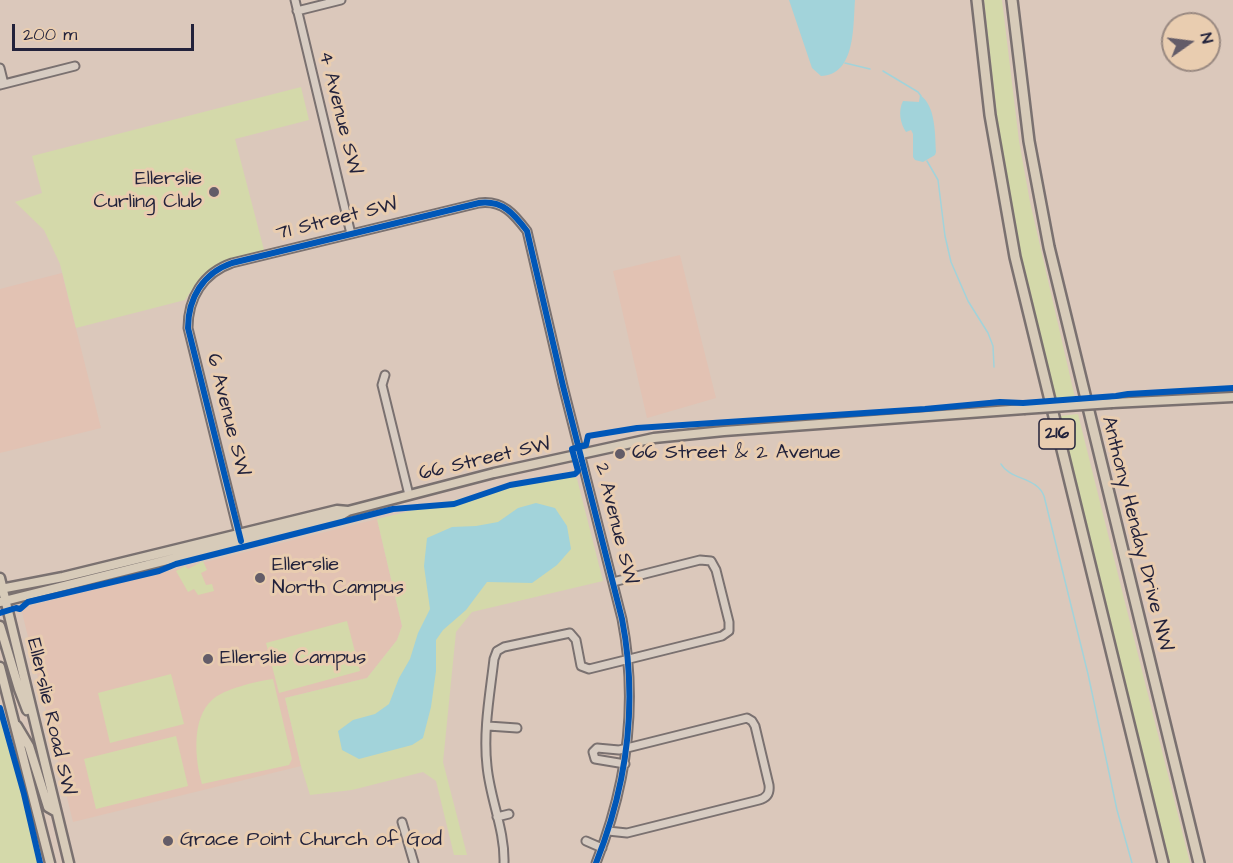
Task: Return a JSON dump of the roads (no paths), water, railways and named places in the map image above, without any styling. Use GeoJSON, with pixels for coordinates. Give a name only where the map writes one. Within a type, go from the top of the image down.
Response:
{"type":"FeatureCollection","features":[{"type":"Feature","properties":{"kind":"highway","name":"216"},"geometry":{"type":"LineString","coordinates":[[977,0],[990,115],[1015,257],[1163,863]]}},
{"type":"Feature","properties":{"kind":"highway","name":"Anthony Henday Drive NW"},"geometry":{"type":"LineString","coordinates":[[1012,0],[1029,141],[1048,247],[1199,863]]}},
{"type":"Feature","properties":{"kind":"main road","name":"66 Street SW"},"geometry":{"type":"LineString","coordinates":[[2,594],[63,577],[338,517],[348,511],[494,473],[654,438],[706,432],[1024,409],[1233,397]]}},
{"type":"Feature","properties":{"kind":"main road","name":"66 Street SW"},"geometry":{"type":"LineString","coordinates":[[2,594],[240,538]]}},
{"type":"Feature","properties":{"kind":"main road","name":"Ellerslie Road SW"},"geometry":{"type":"LineString","coordinates":[[0,578],[2,594],[69,863]]}},
{"type":"Feature","properties":{"kind":"main road"},"geometry":{"type":"LineString","coordinates":[[0,626],[19,689],[38,736]]}},
{"type":"Feature","properties":{"kind":"main road","name":"Ellerslie Road SW"},"geometry":{"type":"LineString","coordinates":[[0,667],[50,863]]}},
{"type":"Feature","properties":{"kind":"main road"},"geometry":{"type":"LineString","coordinates":[[12,718],[29,746],[48,807],[56,811]]}},
{"type":"Feature","properties":{"kind":"main road"},"geometry":{"type":"LineString","coordinates":[[38,815],[56,811]]}},
{"type":"Feature","properties":{"kind":"street","name":"4 Avenue SW"},"geometry":{"type":"LineString","coordinates":[[295,0],[351,234]]}},
{"type":"Feature","properties":{"kind":"street"},"geometry":{"type":"LineString","coordinates":[[297,11],[341,0]]}},
{"type":"Feature","properties":{"kind":"street"},"geometry":{"type":"LineString","coordinates":[[0,68],[2,85],[75,66]]}},
{"type":"Feature","properties":{"kind":"street","name":"71 Street SW"},"geometry":{"type":"LineString","coordinates":[[194,297],[205,278],[227,264],[479,203],[490,201],[502,205]]}},
{"type":"Feature","properties":{"kind":"street","name":"2 Avenue SW"},"geometry":{"type":"LineString","coordinates":[[502,205],[512,212],[527,231],[622,619],[628,660],[630,709],[625,764],[609,831],[596,863]]}},
{"type":"Feature","properties":{"kind":"street","name":"6 Avenue SW"},"geometry":{"type":"LineString","coordinates":[[194,297],[188,314],[188,328],[240,538]]}},
{"type":"Feature","properties":{"kind":"street"},"geometry":{"type":"LineString","coordinates":[[385,375],[382,385],[409,495]]}},
{"type":"Feature","properties":{"kind":"street"},"geometry":{"type":"LineString","coordinates":[[504,863],[487,766],[488,726],[494,659],[497,651],[504,647],[572,633],[576,640],[580,663],[583,668],[589,669],[722,636],[729,631],[729,622],[716,570],[711,561],[700,560],[613,582]]}},
{"type":"Feature","properties":{"kind":"street"},"geometry":{"type":"LineString","coordinates":[[609,831],[627,834],[759,801],[768,795],[769,785],[755,726],[751,719],[743,718],[627,746],[619,750],[597,748],[593,752],[596,759],[625,764]]}},
{"type":"Feature","properties":{"kind":"street"},"geometry":{"type":"LineString","coordinates":[[488,726],[517,728]]}},
{"type":"Feature","properties":{"kind":"street"},"geometry":{"type":"LineString","coordinates":[[497,817],[509,814]]}},
{"type":"Feature","properties":{"kind":"street"},"geometry":{"type":"LineString","coordinates":[[402,822],[414,863]]}},
{"type":"Feature","properties":{"kind":"street"},"geometry":{"type":"LineString","coordinates":[[586,841],[602,848]]}},
{"type":"Feature","properties":{"kind":"water"},"geometry":{"type":"Polygon","coordinates":[[[789,0],[855,0],[853,35],[847,58],[841,67],[821,76],[812,68],[789,0]]]}},
{"type":"Feature","properties":{"kind":"water"},"geometry":{"type":"Polygon","coordinates":[[[920,95],[932,113],[936,145],[935,155],[923,162],[913,157],[913,134],[911,130],[906,132],[900,113],[903,101],[919,102],[920,95]]]}},
{"type":"Feature","properties":{"kind":"water"},"geometry":{"type":"Polygon","coordinates":[[[536,503],[555,508],[567,526],[571,549],[557,565],[532,583],[487,582],[466,610],[443,630],[436,640],[436,671],[431,707],[423,738],[412,745],[359,759],[342,750],[338,731],[353,720],[375,714],[389,704],[399,678],[410,659],[418,633],[430,609],[424,566],[427,538],[452,527],[498,522],[518,508],[536,503]]]}},
{"type":"Feature","properties":{"kind":"waterway"},"geometry":{"type":"LineString","coordinates":[[845,63],[870,69]]}},
{"type":"Feature","properties":{"kind":"waterway"},"geometry":{"type":"LineString","coordinates":[[883,71],[921,96]]}},
{"type":"Feature","properties":{"kind":"waterway"},"geometry":{"type":"LineString","coordinates":[[927,161],[938,180],[945,236],[951,262],[968,301],[988,333],[993,346],[994,367]]}},
{"type":"Feature","properties":{"kind":"waterway"},"geometry":{"type":"LineString","coordinates":[[1001,464],[1011,473],[1036,485],[1044,496],[1088,674],[1117,810],[1132,863]]}},
{"type":"Feature","properties":{"kind":"place","name":"Ellerslie Curling Club"},"geometry":{"type":"Point","coordinates":[214,192]}},
{"type":"Feature","properties":{"kind":"place","name":"66 Street & 2 Avenue"},"geometry":{"type":"Point","coordinates":[620,454]}},
{"type":"Feature","properties":{"kind":"place","name":"Ellerslie North Campus"},"geometry":{"type":"Point","coordinates":[260,578]}},
{"type":"Feature","properties":{"kind":"place","name":"Ellerslie Campus"},"geometry":{"type":"Point","coordinates":[208,659]}},
{"type":"Feature","properties":{"kind":"place","name":"Grace Point Church of God"},"geometry":{"type":"Point","coordinates":[168,841]}}]}
